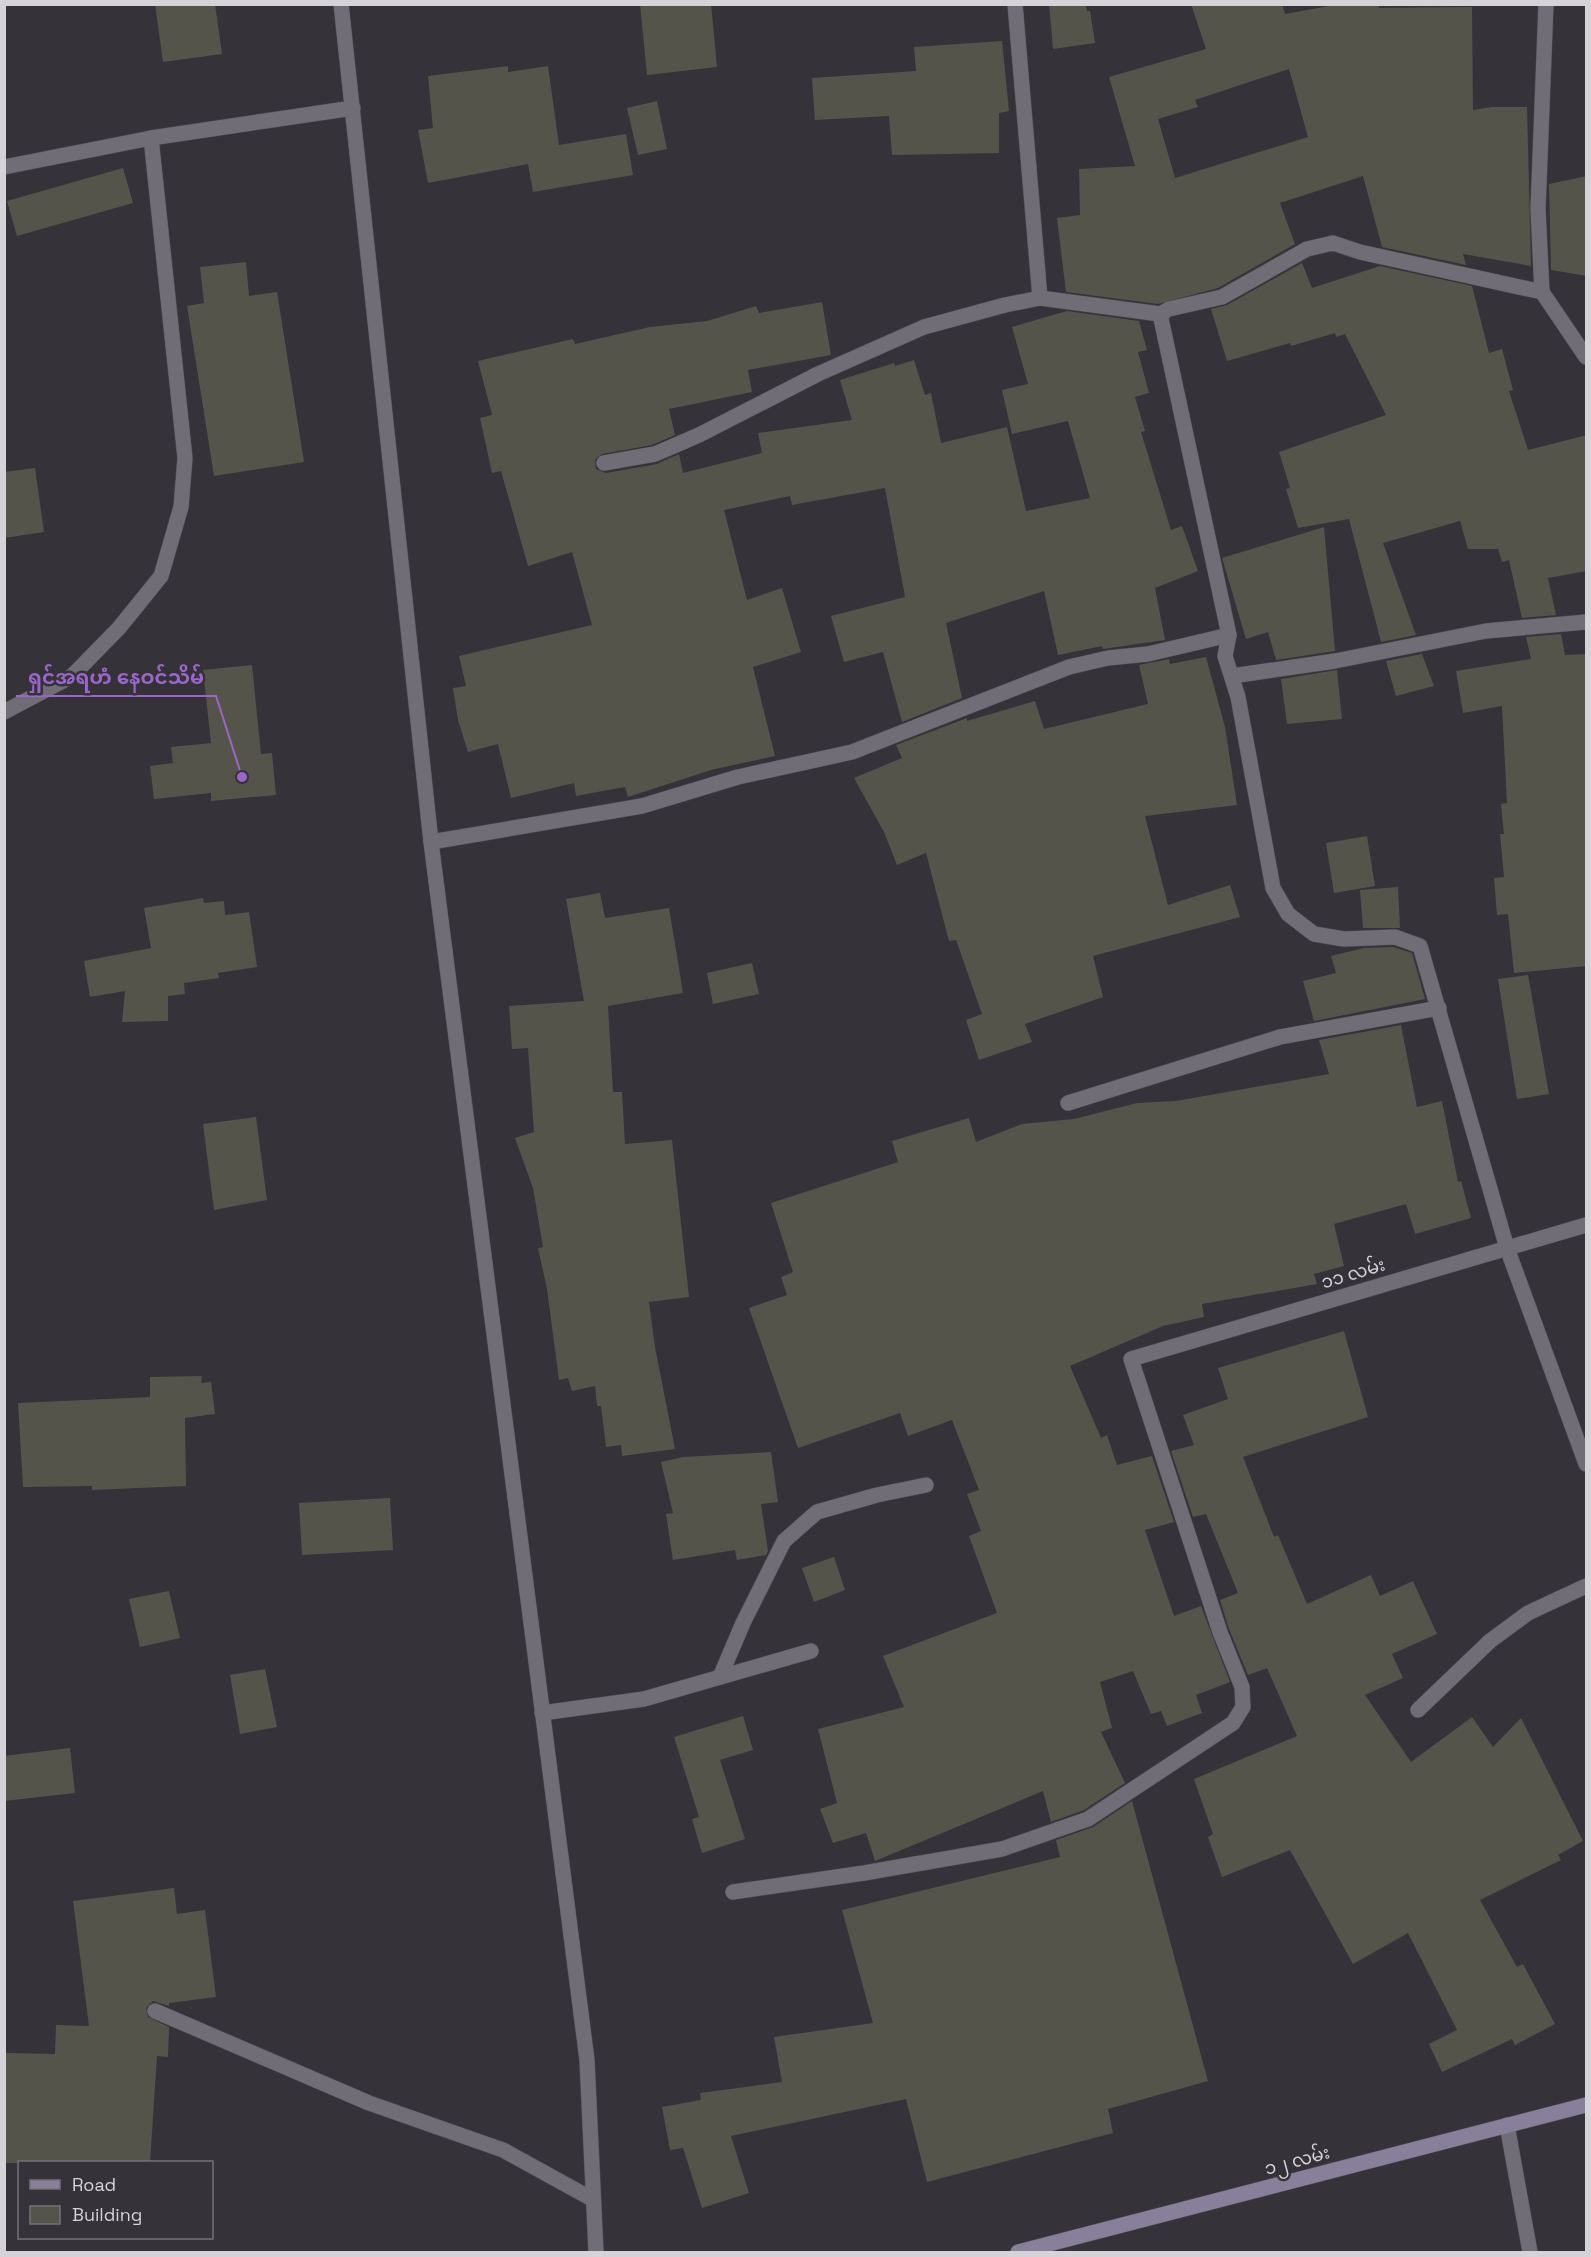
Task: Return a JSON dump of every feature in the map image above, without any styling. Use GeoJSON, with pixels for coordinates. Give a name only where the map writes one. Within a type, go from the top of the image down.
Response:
{"type":"FeatureCollection","features":[{"type":"Feature","properties":{"kind":"main road","name":"၁၂ လမ်း"},"geometry":{"type":"LineString","coordinates":[[1018,2253],[1587,2105]]}},
{"type":"Feature","properties":{"kind":"street"},"geometry":{"type":"LineString","coordinates":[[341,4],[431,842],[587,2060],[596,2253]]}},
{"type":"Feature","properties":{"kind":"street"},"geometry":{"type":"LineString","coordinates":[[1015,4],[1040,298]]}},
{"type":"Feature","properties":{"kind":"street"},"geometry":{"type":"LineString","coordinates":[[1546,4],[1541,74],[1538,210],[1542,292],[1587,357]]}},
{"type":"Feature","properties":{"kind":"street"},"geometry":{"type":"LineString","coordinates":[[4,167],[151,138],[353,108]]}},
{"type":"Feature","properties":{"kind":"street"},"geometry":{"type":"LineString","coordinates":[[4,712],[72,676],[119,628],[161,576],[181,507],[185,458],[151,138]]}},
{"type":"Feature","properties":{"kind":"street"},"geometry":{"type":"LineString","coordinates":[[604,463],[655,454],[699,435],[818,374],[924,327],[1040,298],[1160,314],[1169,309],[1222,297],[1307,249],[1333,243],[1360,252],[1542,292]]}},
{"type":"Feature","properties":{"kind":"street"},"geometry":{"type":"LineString","coordinates":[[1160,314],[1228,635],[1226,656],[1233,676],[1273,888],[1288,914],[1314,934],[1344,939],[1395,937],[1420,946],[1507,1248],[1587,1464]]}},
{"type":"Feature","properties":{"kind":"street"},"geometry":{"type":"LineString","coordinates":[[1233,676],[1335,661],[1486,631],[1587,622]]}},
{"type":"Feature","properties":{"kind":"street"},"geometry":{"type":"LineString","coordinates":[[431,842],[642,806],[738,777],[852,752],[1069,667],[1108,658],[1148,654],[1228,635]]}},
{"type":"Feature","properties":{"kind":"street"},"geometry":{"type":"LineString","coordinates":[[1068,1103],[1280,1036],[1439,1008]]}},
{"type":"Feature","properties":{"kind":"street","name":"၁၁ လမ်း"},"geometry":{"type":"LineString","coordinates":[[733,1892],[864,1873],[1002,1849],[1088,1819],[1233,1723],[1243,1707],[1242,1687],[1220,1632],[1131,1359],[1587,1225]]}},
{"type":"Feature","properties":{"kind":"street"},"geometry":{"type":"LineString","coordinates":[[720,1677],[743,1623],[784,1540],[816,1512],[926,1485]]}},
{"type":"Feature","properties":{"kind":"street"},"geometry":{"type":"LineString","coordinates":[[1418,1710],[1490,1641],[1528,1613],[1587,1586]]}},
{"type":"Feature","properties":{"kind":"street"},"geometry":{"type":"LineString","coordinates":[[542,1713],[644,1699],[812,1651]]}},
{"type":"Feature","properties":{"kind":"street"},"geometry":{"type":"LineString","coordinates":[[155,2011],[369,2103],[503,2150],[592,2199]]}},
{"type":"Feature","properties":{"kind":"street"},"geometry":{"type":"LineString","coordinates":[[1507,2125],[1530,2253]]}},
{"type":"Feature","properties":{"kind":"building"},"geometry":{"type":"Polygon","coordinates":[[[155,4],[215,4],[222,54],[163,62],[155,4]]]}},
{"type":"Feature","properties":{"kind":"building"},"geometry":{"type":"Polygon","coordinates":[[[640,4],[711,4],[717,67],[647,75],[640,4]]]}},
{"type":"Feature","properties":{"kind":"building"},"geometry":{"type":"Polygon","coordinates":[[[1049,4],[1085,4],[1087,11],[1090,11],[1095,43],[1053,49],[1049,4]]]}},
{"type":"Feature","properties":{"kind":"building"},"geometry":{"type":"Polygon","coordinates":[[[1191,4],[1282,4],[1285,14],[1340,4],[1378,4],[1379,8],[1472,7],[1473,110],[1492,107],[1527,107],[1531,266],[1463,254],[1466,265],[1382,247],[1363,176],[1280,203],[1295,244],[1218,288],[1158,304],[1066,292],[1057,218],[1080,215],[1079,169],[1135,166],[1109,77],[1206,49],[1191,4]],[[1289,69],[1195,100],[1198,107],[1158,119],[1175,178],[1308,137],[1289,69]]]}},
{"type":"Feature","properties":{"kind":"building"},"geometry":{"type":"Polygon","coordinates":[[[1002,41],[1009,111],[999,113],[999,153],[892,155],[889,116],[815,120],[812,78],[916,71],[914,47],[1002,41]]]}},
{"type":"Feature","properties":{"kind":"building"},"geometry":{"type":"Polygon","coordinates":[[[508,66],[508,72],[548,66],[559,145],[626,134],[633,175],[533,192],[528,164],[428,183],[418,130],[433,128],[428,76],[508,66]]]}},
{"type":"Feature","properties":{"kind":"building"},"geometry":{"type":"Polygon","coordinates":[[[657,101],[667,149],[638,155],[627,108],[657,101]]]}},
{"type":"Feature","properties":{"kind":"building"},"geometry":{"type":"Polygon","coordinates":[[[123,168],[133,203],[17,236],[7,201],[123,168]]]}},
{"type":"Feature","properties":{"kind":"building"},"geometry":{"type":"Polygon","coordinates":[[[1587,176],[1587,276],[1551,270],[1549,184],[1587,176]]]}},
{"type":"Feature","properties":{"kind":"building"},"geometry":{"type":"Polygon","coordinates":[[[246,262],[249,296],[277,292],[304,462],[214,476],[187,306],[204,303],[200,267],[246,262]]]}},
{"type":"Feature","properties":{"kind":"building"},"geometry":{"type":"Polygon","coordinates":[[[1302,263],[1312,288],[1380,266],[1472,286],[1489,353],[1502,349],[1513,390],[1509,391],[1528,450],[1587,435],[1587,571],[1548,578],[1556,615],[1522,618],[1509,560],[1502,562],[1498,549],[1468,549],[1460,521],[1383,543],[1416,635],[1381,642],[1349,519],[1298,528],[1286,489],[1290,488],[1279,452],[1386,415],[1345,334],[1336,337],[1335,333],[1291,346],[1290,343],[1227,361],[1211,309],[1227,305],[1302,263]]]}},
{"type":"Feature","properties":{"kind":"building"},"geometry":{"type":"Polygon","coordinates":[[[822,302],[831,355],[748,370],[752,392],[669,409],[675,435],[652,445],[602,454],[595,460],[596,469],[606,473],[657,464],[679,454],[683,473],[762,453],[758,433],[852,420],[840,380],[894,363],[895,366],[914,360],[925,395],[931,393],[941,443],[1007,427],[1026,511],[1090,498],[1068,421],[1012,434],[1002,390],[1028,384],[1012,327],[1067,311],[1139,321],[1147,350],[1138,352],[1149,393],[1135,397],[1145,431],[1141,432],[1171,530],[1182,526],[1198,571],[1155,588],[1165,640],[1103,649],[1102,646],[1058,655],[1044,591],[946,623],[962,698],[902,722],[883,652],[844,662],[831,616],[905,597],[885,488],[792,505],[790,496],[724,510],[747,600],[782,588],[801,652],[753,667],[775,756],[711,770],[628,797],[625,787],[576,796],[574,783],[511,798],[498,744],[468,752],[458,720],[453,688],[466,686],[459,656],[592,625],[572,552],[528,566],[501,471],[492,473],[480,418],[492,415],[478,361],[573,339],[575,344],[650,327],[707,321],[756,306],[759,313],[822,302]]]}},
{"type":"Feature","properties":{"kind":"building"},"geometry":{"type":"Polygon","coordinates":[[[35,468],[44,532],[4,538],[4,472],[35,468]]]}},
{"type":"Feature","properties":{"kind":"building"},"geometry":{"type":"Polygon","coordinates":[[[1324,527],[1335,651],[1276,660],[1268,632],[1246,639],[1222,558],[1324,527]]]}},
{"type":"Feature","properties":{"kind":"building"},"geometry":{"type":"Polygon","coordinates":[[[1561,634],[1565,655],[1587,654],[1587,966],[1514,973],[1508,914],[1497,915],[1494,878],[1504,877],[1500,834],[1504,834],[1501,804],[1507,803],[1502,706],[1463,713],[1456,671],[1531,659],[1526,637],[1561,634]]]}},
{"type":"Feature","properties":{"kind":"building"},"geometry":{"type":"Polygon","coordinates":[[[1422,654],[1434,686],[1396,696],[1386,661],[1422,654]]]}},
{"type":"Feature","properties":{"kind":"building"},"geometry":{"type":"Polygon","coordinates":[[[1206,657],[1225,727],[1237,805],[1145,816],[1168,905],[1230,885],[1240,917],[1093,956],[1103,997],[1025,1024],[1032,1042],[979,1060],[966,1020],[982,1014],[956,940],[949,941],[926,853],[897,865],[884,832],[854,778],[902,758],[896,745],[967,718],[967,721],[1035,701],[1044,729],[1148,704],[1139,665],[1169,659],[1170,664],[1206,657]]]}},
{"type":"Feature","properties":{"kind":"building"},"geometry":{"type":"Polygon","coordinates":[[[252,665],[261,754],[272,753],[276,795],[211,801],[211,793],[154,799],[150,766],[173,763],[171,747],[211,743],[203,670],[252,665]]]}},
{"type":"Feature","properties":{"kind":"building"},"geometry":{"type":"Polygon","coordinates":[[[1337,670],[1342,719],[1287,724],[1281,679],[1337,670]]]}},
{"type":"Feature","properties":{"kind":"building"},"geometry":{"type":"Polygon","coordinates":[[[1367,836],[1375,886],[1334,893],[1326,843],[1367,836]]]}},
{"type":"Feature","properties":{"kind":"building"},"geometry":{"type":"Polygon","coordinates":[[[1398,887],[1400,928],[1363,928],[1360,890],[1398,887]]]}},
{"type":"Feature","properties":{"kind":"building"},"geometry":{"type":"Polygon","coordinates":[[[600,893],[605,918],[669,908],[683,993],[608,1006],[613,1092],[622,1092],[625,1144],[672,1140],[689,1297],[649,1302],[655,1347],[675,1449],[622,1456],[621,1445],[606,1447],[601,1406],[597,1406],[595,1386],[572,1391],[568,1378],[559,1380],[547,1289],[538,1248],[543,1247],[533,1188],[515,1138],[534,1132],[528,1048],[512,1049],[509,1006],[584,1001],[566,899],[600,893]]]}},
{"type":"Feature","properties":{"kind":"building"},"geometry":{"type":"Polygon","coordinates":[[[203,898],[204,903],[224,901],[225,915],[249,912],[257,967],[218,973],[219,978],[184,983],[185,994],[168,996],[168,1021],[122,1022],[125,991],[90,997],[84,961],[151,948],[144,908],[203,898]]]}},
{"type":"Feature","properties":{"kind":"building"},"geometry":{"type":"Polygon","coordinates":[[[1393,947],[1412,953],[1425,999],[1314,1021],[1303,981],[1336,973],[1331,956],[1364,948],[1393,947]]]}},
{"type":"Feature","properties":{"kind":"building"},"geometry":{"type":"Polygon","coordinates":[[[752,963],[759,994],[713,1004],[707,973],[752,963]]]}},
{"type":"Feature","properties":{"kind":"building"},"geometry":{"type":"Polygon","coordinates":[[[1528,975],[1549,1094],[1517,1099],[1498,979],[1528,975]]]}},
{"type":"Feature","properties":{"kind":"building"},"geometry":{"type":"Polygon","coordinates":[[[1401,1025],[1417,1107],[1442,1101],[1458,1182],[1461,1181],[1471,1218],[1415,1234],[1406,1204],[1334,1224],[1344,1266],[1314,1274],[1317,1284],[1202,1304],[1204,1317],[1163,1326],[1070,1366],[1101,1438],[1107,1435],[1117,1465],[1152,1456],[1174,1522],[1145,1530],[1174,1616],[1201,1606],[1230,1682],[1196,1695],[1202,1713],[1167,1726],[1161,1711],[1151,1714],[1133,1671],[1100,1682],[1112,1728],[1101,1732],[1125,1783],[1084,1810],[1051,1822],[1043,1791],[875,1861],[866,1833],[833,1843],[820,1809],[837,1803],[818,1729],[904,1707],[883,1656],[997,1613],[969,1536],[981,1531],[967,1494],[979,1490],[952,1420],[908,1436],[900,1413],[798,1448],[749,1308],[787,1295],[781,1277],[793,1272],[771,1203],[898,1162],[892,1141],[969,1118],[976,1142],[1022,1124],[1074,1119],[1137,1103],[1176,1101],[1329,1074],[1319,1040],[1401,1025]]]}},
{"type":"Feature","properties":{"kind":"building"},"geometry":{"type":"Polygon","coordinates":[[[256,1117],[267,1200],[214,1210],[203,1124],[256,1117]]]}},
{"type":"Feature","properties":{"kind":"building"},"geometry":{"type":"Polygon","coordinates":[[[1344,1331],[1368,1417],[1243,1457],[1274,1537],[1278,1535],[1307,1604],[1371,1575],[1380,1596],[1413,1581],[1437,1634],[1392,1654],[1403,1678],[1365,1695],[1411,1762],[1472,1717],[1493,1747],[1521,1718],[1583,1841],[1558,1855],[1561,1860],[1480,1900],[1517,1967],[1523,1964],[1555,2024],[1515,2045],[1512,2039],[1442,2072],[1429,2044],[1457,2030],[1408,1933],[1353,1964],[1290,1850],[1222,1877],[1208,1837],[1213,1834],[1194,1779],[1297,1736],[1267,1668],[1248,1675],[1229,1629],[1220,1600],[1238,1593],[1206,1514],[1193,1517],[1171,1451],[1194,1445],[1183,1415],[1228,1399],[1218,1368],[1344,1331]]]}},
{"type":"Feature","properties":{"kind":"building"},"geometry":{"type":"Polygon","coordinates":[[[202,1376],[201,1383],[211,1382],[215,1414],[185,1418],[186,1486],[92,1490],[92,1486],[23,1487],[18,1403],[150,1397],[150,1377],[202,1376]]]}},
{"type":"Feature","properties":{"kind":"building"},"geometry":{"type":"Polygon","coordinates":[[[771,1452],[778,1502],[761,1504],[768,1551],[766,1555],[737,1560],[735,1550],[673,1560],[666,1514],[673,1513],[661,1462],[683,1457],[771,1452]]]}},
{"type":"Feature","properties":{"kind":"building"},"geometry":{"type":"Polygon","coordinates":[[[390,1498],[393,1550],[302,1555],[299,1503],[390,1498]]]}},
{"type":"Feature","properties":{"kind":"building"},"geometry":{"type":"Polygon","coordinates":[[[834,1557],[845,1590],[814,1602],[802,1568],[834,1557]]]}},
{"type":"Feature","properties":{"kind":"building"},"geometry":{"type":"Polygon","coordinates":[[[169,1591],[180,1638],[140,1647],[129,1599],[169,1591]]]}},
{"type":"Feature","properties":{"kind":"building"},"geometry":{"type":"Polygon","coordinates":[[[265,1669],[277,1727],[240,1734],[230,1675],[265,1669]]]}},
{"type":"Feature","properties":{"kind":"building"},"geometry":{"type":"Polygon","coordinates":[[[743,1716],[753,1750],[720,1760],[745,1839],[702,1853],[692,1819],[699,1817],[674,1737],[743,1716]]]}},
{"type":"Feature","properties":{"kind":"building"},"geometry":{"type":"Polygon","coordinates":[[[70,1748],[75,1793],[4,1801],[4,1756],[70,1748]]]}},
{"type":"Feature","properties":{"kind":"building"},"geometry":{"type":"Polygon","coordinates":[[[1132,1801],[1208,2081],[1108,2109],[1113,2133],[927,2182],[906,2099],[731,2136],[749,2193],[702,2208],[683,2148],[670,2150],[662,2107],[701,2100],[700,2093],[782,2082],[774,2037],[873,2023],[842,1910],[1060,1857],[1056,1840],[1093,1827],[1132,1801]]]}},
{"type":"Feature","properties":{"kind":"building"},"geometry":{"type":"Polygon","coordinates":[[[174,1888],[177,1914],[205,1910],[216,1997],[169,2003],[169,2006],[153,2001],[146,2008],[148,2017],[169,2027],[168,2057],[157,2056],[150,2161],[18,2161],[18,2163],[4,2163],[4,2053],[55,2054],[56,2025],[89,2026],[73,1901],[174,1888]]]}},
{"type":"Feature","properties":{"kind":"place","name":"ရှင်အရဟံ နေဝင်သိမ်"},"geometry":{"type":"Point","coordinates":[242,777]}}]}
